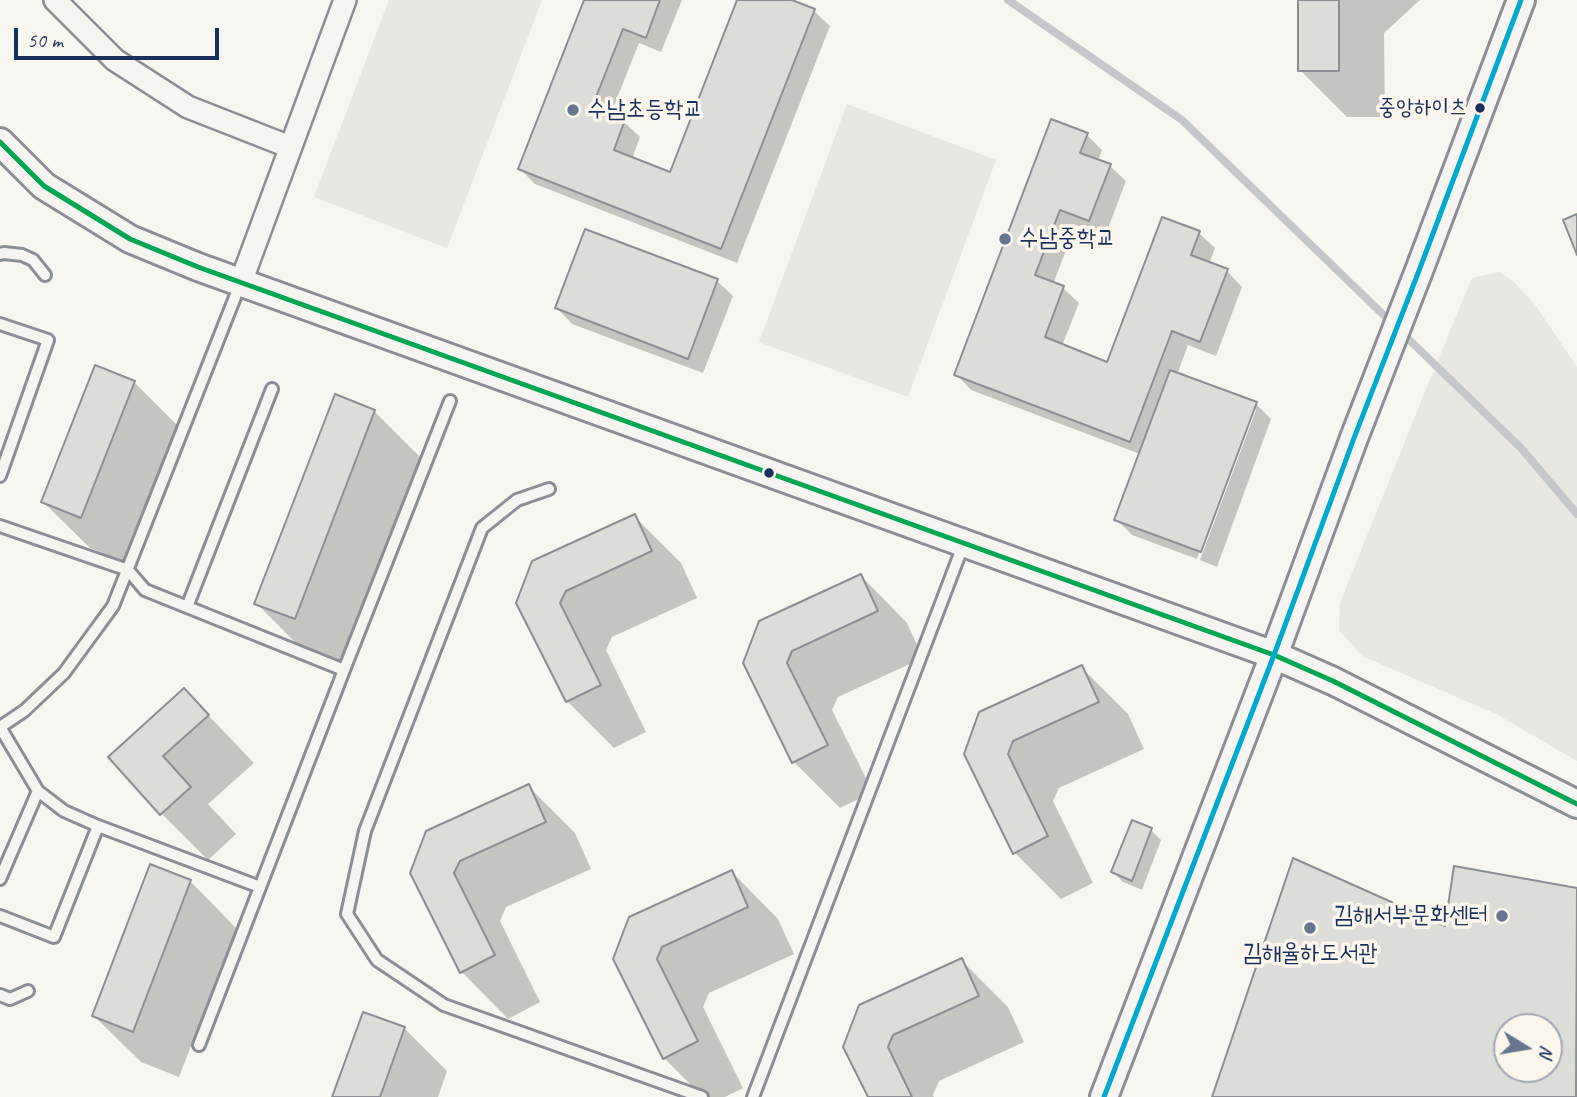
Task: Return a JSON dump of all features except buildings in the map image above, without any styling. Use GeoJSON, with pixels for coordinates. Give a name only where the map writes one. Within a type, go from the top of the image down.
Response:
{"type":"FeatureCollection","features":[{"type":"Feature","properties":{"kind":"street"},"geometry":{"type":"LineString","coordinates":[[55,0],[115,60],[188,107],[290,147]]}},
{"type":"Feature","properties":{"kind":"street"},"geometry":{"type":"LineString","coordinates":[[241,282],[345,0]]}},
{"type":"Feature","properties":{"kind":"street"},"geometry":{"type":"LineString","coordinates":[[1104,1097],[1521,0]]}},
{"type":"Feature","properties":{"kind":"street"},"geometry":{"type":"LineString","coordinates":[[0,142],[44,186],[130,239],[198,267],[1274,655],[1333,681],[1577,804]]}},
{"type":"Feature","properties":{"kind":"lane"},"geometry":{"type":"LineString","coordinates":[[0,254],[22,255],[33,260],[45,275]]}},
{"type":"Feature","properties":{"kind":"lane"},"geometry":{"type":"LineString","coordinates":[[241,282],[113,606],[64,673],[24,711],[0,727],[38,791],[64,811],[260,887]]}},
{"type":"Feature","properties":{"kind":"lane"},"geometry":{"type":"LineString","coordinates":[[0,324],[47,340],[0,473]]}},
{"type":"Feature","properties":{"kind":"lane"},"geometry":{"type":"LineString","coordinates":[[187,607],[272,389]]}},
{"type":"Feature","properties":{"kind":"lane"},"geometry":{"type":"LineString","coordinates":[[199,1045],[450,401]]}},
{"type":"Feature","properties":{"kind":"lane"},"geometry":{"type":"LineString","coordinates":[[549,489],[517,500],[482,528],[365,831],[347,914],[377,960],[444,1005],[702,1097]]}},
{"type":"Feature","properties":{"kind":"lane"},"geometry":{"type":"LineString","coordinates":[[0,526],[128,570],[145,590],[344,670]]}},
{"type":"Feature","properties":{"kind":"lane"},"geometry":{"type":"LineString","coordinates":[[753,1097],[964,543]]}},
{"type":"Feature","properties":{"kind":"lane"},"geometry":{"type":"LineString","coordinates":[[0,879],[38,791]]}},
{"type":"Feature","properties":{"kind":"lane"},"geometry":{"type":"LineString","coordinates":[[0,916],[54,937],[98,826]]}},
{"type":"Feature","properties":{"kind":"lane"},"geometry":{"type":"LineString","coordinates":[[0,995],[10,999],[28,991]]}},
{"type":"Feature","properties":{"kind":"shaded area"},"geometry":{"type":"Polygon","coordinates":[[[389,0],[542,0],[447,248],[314,197],[389,0]]]}},
{"type":"Feature","properties":{"kind":"shaded area"},"geometry":{"type":"Polygon","coordinates":[[[847,104],[996,160],[908,397],[759,342],[847,104]]]}},
{"type":"Feature","properties":{"kind":"shaded area"},"geometry":{"type":"Polygon","coordinates":[[[1500,272],[1515,283],[1536,306],[1577,367],[1577,761],[1496,714],[1362,656],[1339,630],[1340,603],[1472,278],[1500,272]]]}},
{"type":"Feature","properties":{"kind":"waterway"},"geometry":{"type":"LineString","coordinates":[[1008,0],[1182,120],[1521,448],[1577,514]]}},
{"type":"Feature","properties":{"kind":"transit line"},"geometry":{"type":"LineString","coordinates":[[1104,1097],[1521,0]]}},
{"type":"Feature","properties":{"kind":"transit line"},"geometry":{"type":"LineString","coordinates":[[0,142],[44,186],[130,239],[198,267],[1274,655],[1333,681],[1577,804]]}},
{"type":"Feature","properties":{"kind":"place","name":"중앙하이츠"},"geometry":{"type":"Point","coordinates":[1480,108]}},
{"type":"Feature","properties":{"kind":"place","name":"수남초등학교"},"geometry":{"type":"Point","coordinates":[573,110]}},
{"type":"Feature","properties":{"kind":"place","name":"수남중학교"},"geometry":{"type":"Point","coordinates":[1005,239]}},
{"type":"Feature","properties":{"kind":"place","name":"김해서부문화센터"},"geometry":{"type":"Point","coordinates":[1502,916]}},
{"type":"Feature","properties":{"kind":"place","name":"김해율하도서관"},"geometry":{"type":"Point","coordinates":[1310,928]}}]}
